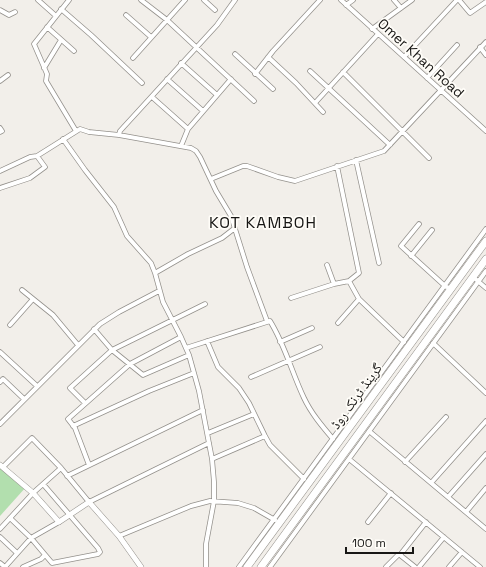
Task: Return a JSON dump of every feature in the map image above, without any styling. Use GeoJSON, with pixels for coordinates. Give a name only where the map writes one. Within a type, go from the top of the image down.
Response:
{"type":"FeatureCollection","features":[{"type":"Feature","properties":{"kind":"highway","name":"گرینڈ ٹرنک روڈ"},"geometry":{"type":"LineString","coordinates":[[247,567],[276,523],[432,309],[443,301],[448,287],[486,241]]}},
{"type":"Feature","properties":{"kind":"highway","name":"گرینڈ ٹرنک روڈ"},"geometry":{"type":"LineString","coordinates":[[261,567],[286,532],[318,495],[451,307],[476,279],[486,259]]}},
{"type":"Feature","properties":{"kind":"highway"},"geometry":{"type":"LineString","coordinates":[[443,301],[451,307]]}},
{"type":"Feature","properties":{"kind":"highway"},"geometry":{"type":"LineString","coordinates":[[276,523],[286,532]]}},
{"type":"Feature","properties":{"kind":"street"},"geometry":{"type":"LineString","coordinates":[[38,0],[56,16]]}},
{"type":"Feature","properties":{"kind":"street"},"geometry":{"type":"LineString","coordinates":[[69,0],[34,44],[47,74],[46,81],[76,131]]}},
{"type":"Feature","properties":{"kind":"street"},"geometry":{"type":"LineString","coordinates":[[141,0],[167,20],[254,101]]}},
{"type":"Feature","properties":{"kind":"street"},"geometry":{"type":"LineString","coordinates":[[133,58],[185,0]]}},
{"type":"Feature","properties":{"kind":"street"},"geometry":{"type":"LineString","coordinates":[[119,134],[120,131],[181,63],[217,25],[235,0]]}},
{"type":"Feature","properties":{"kind":"street"},"geometry":{"type":"LineString","coordinates":[[255,74],[268,57],[320,0]]}},
{"type":"Feature","properties":{"kind":"street","name":"Omer Khan Road"},"geometry":{"type":"LineString","coordinates":[[341,0],[486,131]]}},
{"type":"Feature","properties":{"kind":"street"},"geometry":{"type":"LineString","coordinates":[[346,5],[353,0]]}},
{"type":"Feature","properties":{"kind":"street"},"geometry":{"type":"LineString","coordinates":[[394,0],[401,8]]}},
{"type":"Feature","properties":{"kind":"street"},"geometry":{"type":"LineString","coordinates":[[372,28],[412,0]]}},
{"type":"Feature","properties":{"kind":"street"},"geometry":{"type":"LineString","coordinates":[[404,57],[458,0],[470,13],[486,2]]}},
{"type":"Feature","properties":{"kind":"street"},"geometry":{"type":"LineString","coordinates":[[206,1],[215,10]]}},
{"type":"Feature","properties":{"kind":"street"},"geometry":{"type":"LineString","coordinates":[[61,9],[142,83]]}},
{"type":"Feature","properties":{"kind":"street"},"geometry":{"type":"LineString","coordinates":[[0,10],[9,15],[15,12]]}},
{"type":"Feature","properties":{"kind":"street"},"geometry":{"type":"LineString","coordinates":[[126,16],[152,38]]}},
{"type":"Feature","properties":{"kind":"street"},"geometry":{"type":"LineString","coordinates":[[47,27],[74,50]]}},
{"type":"Feature","properties":{"kind":"street"},"geometry":{"type":"LineString","coordinates":[[315,103],[378,34]]}},
{"type":"Feature","properties":{"kind":"street"},"geometry":{"type":"LineString","coordinates":[[44,68],[62,40]]}},
{"type":"Feature","properties":{"kind":"street"},"geometry":{"type":"LineString","coordinates":[[211,179],[243,166],[247,166],[278,177],[295,181],[384,151],[486,42]]}},
{"type":"Feature","properties":{"kind":"street"},"geometry":{"type":"LineString","coordinates":[[427,78],[457,45]]}},
{"type":"Feature","properties":{"kind":"street"},"geometry":{"type":"LineString","coordinates":[[480,47],[486,54]]}},
{"type":"Feature","properties":{"kind":"street"},"geometry":{"type":"LineString","coordinates":[[235,54],[273,89]]}},
{"type":"Feature","properties":{"kind":"street"},"geometry":{"type":"LineString","coordinates":[[268,57],[296,82],[323,112]]}},
{"type":"Feature","properties":{"kind":"street"},"geometry":{"type":"LineString","coordinates":[[181,63],[217,95]]}},
{"type":"Feature","properties":{"kind":"street"},"geometry":{"type":"LineString","coordinates":[[310,71],[390,145]]}},
{"type":"Feature","properties":{"kind":"street"},"geometry":{"type":"LineString","coordinates":[[343,72],[403,130],[429,158]]}},
{"type":"Feature","properties":{"kind":"street"},"geometry":{"type":"LineString","coordinates":[[0,81],[8,75]]}},
{"type":"Feature","properties":{"kind":"street"},"geometry":{"type":"LineString","coordinates":[[167,79],[203,111]]}},
{"type":"Feature","properties":{"kind":"street"},"geometry":{"type":"LineString","coordinates":[[181,146],[188,129],[231,79]]}},
{"type":"Feature","properties":{"kind":"street"},"geometry":{"type":"LineString","coordinates":[[152,97],[188,129]]}},
{"type":"Feature","properties":{"kind":"street"},"geometry":{"type":"LineString","coordinates":[[0,128],[2,131],[0,132]]}},
{"type":"Feature","properties":{"kind":"street"},"geometry":{"type":"LineString","coordinates":[[0,171],[30,157],[37,156],[80,129],[89,132],[119,134],[191,148],[196,151],[216,191],[231,216],[267,321],[270,321],[280,342],[304,399],[320,423],[334,439]]}},
{"type":"Feature","properties":{"kind":"street"},"geometry":{"type":"LineString","coordinates":[[63,139],[114,207],[127,236],[152,263],[163,302],[189,356],[208,433],[214,482],[214,501],[206,544],[206,567]]}},
{"type":"Feature","properties":{"kind":"street"},"geometry":{"type":"LineString","coordinates":[[0,188],[30,178],[44,167],[37,156]]}},
{"type":"Feature","properties":{"kind":"street"},"geometry":{"type":"LineString","coordinates":[[356,160],[378,263]]}},
{"type":"Feature","properties":{"kind":"street"},"geometry":{"type":"LineString","coordinates":[[291,298],[334,284],[349,281],[359,273],[337,166]]}},
{"type":"Feature","properties":{"kind":"street"},"geometry":{"type":"LineString","coordinates":[[419,224],[401,244],[402,247],[448,287]]}},
{"type":"Feature","properties":{"kind":"street"},"geometry":{"type":"LineString","coordinates":[[155,273],[188,254],[222,238],[235,228]]}},
{"type":"Feature","properties":{"kind":"street"},"geometry":{"type":"LineString","coordinates":[[239,567],[276,523],[304,479],[399,354],[404,342],[432,309],[448,287],[486,229]]}},
{"type":"Feature","properties":{"kind":"street"},"geometry":{"type":"LineString","coordinates":[[411,256],[432,230]]}},
{"type":"Feature","properties":{"kind":"street"},"geometry":{"type":"LineString","coordinates":[[328,265],[334,284]]}},
{"type":"Feature","properties":{"kind":"street"},"geometry":{"type":"LineString","coordinates":[[270,567],[283,550],[318,495],[349,459],[433,343],[476,279],[486,271]]}},
{"type":"Feature","properties":{"kind":"street"},"geometry":{"type":"LineString","coordinates":[[476,279],[486,288]]}},
{"type":"Feature","properties":{"kind":"street"},"geometry":{"type":"LineString","coordinates":[[349,281],[359,299],[404,342]]}},
{"type":"Feature","properties":{"kind":"street"},"geometry":{"type":"LineString","coordinates":[[22,290],[53,315],[78,345]]}},
{"type":"Feature","properties":{"kind":"street"},"geometry":{"type":"LineString","coordinates":[[0,424],[94,329],[119,312],[159,291]]}},
{"type":"Feature","properties":{"kind":"street"},"geometry":{"type":"LineString","coordinates":[[10,325],[33,299]]}},
{"type":"Feature","properties":{"kind":"street"},"geometry":{"type":"LineString","coordinates":[[338,323],[359,299]]}},
{"type":"Feature","properties":{"kind":"street"},"geometry":{"type":"LineString","coordinates":[[85,403],[70,388],[112,350],[205,304]]}},
{"type":"Feature","properties":{"kind":"street"},"geometry":{"type":"LineString","coordinates":[[186,348],[267,321]]}},
{"type":"Feature","properties":{"kind":"street"},"geometry":{"type":"LineString","coordinates":[[280,342],[312,328]]}},
{"type":"Feature","properties":{"kind":"street"},"geometry":{"type":"LineString","coordinates":[[94,329],[112,350],[143,375],[189,356]]}},
{"type":"Feature","properties":{"kind":"street"},"geometry":{"type":"LineString","coordinates":[[89,465],[73,426],[68,419],[130,364],[181,337]]}},
{"type":"Feature","properties":{"kind":"street"},"geometry":{"type":"LineString","coordinates":[[208,341],[220,370],[239,388],[249,403],[264,436],[270,445],[304,479]]}},
{"type":"Feature","properties":{"kind":"street"},"geometry":{"type":"LineString","coordinates":[[433,343],[486,393]]}},
{"type":"Feature","properties":{"kind":"street"},"geometry":{"type":"LineString","coordinates":[[251,376],[320,347]]}},
{"type":"Feature","properties":{"kind":"street"},"geometry":{"type":"LineString","coordinates":[[0,352],[37,386]]}},
{"type":"Feature","properties":{"kind":"street"},"geometry":{"type":"LineString","coordinates":[[73,426],[149,391],[194,373]]}},
{"type":"Feature","properties":{"kind":"street"},"geometry":{"type":"LineString","coordinates":[[0,382],[3,379],[24,399]]}},
{"type":"Feature","properties":{"kind":"street"},"geometry":{"type":"LineString","coordinates":[[67,476],[203,410]]}},
{"type":"Feature","properties":{"kind":"street"},"geometry":{"type":"LineString","coordinates":[[208,433],[254,414]]}},
{"type":"Feature","properties":{"kind":"street"},"geometry":{"type":"LineString","coordinates":[[405,462],[446,417]]}},
{"type":"Feature","properties":{"kind":"street"},"geometry":{"type":"LineString","coordinates":[[431,483],[486,421]]}},
{"type":"Feature","properties":{"kind":"street"},"geometry":{"type":"LineString","coordinates":[[369,431],[484,527],[486,521]]}},
{"type":"Feature","properties":{"kind":"street"},"geometry":{"type":"LineString","coordinates":[[212,459],[264,436]]}},
{"type":"Feature","properties":{"kind":"street"},"geometry":{"type":"LineString","coordinates":[[59,522],[33,493],[1,466],[32,438],[61,468],[119,536],[141,567]]}},
{"type":"Feature","properties":{"kind":"street"},"geometry":{"type":"LineString","coordinates":[[0,563],[5,567],[31,538],[89,502],[209,444]]}},
{"type":"Feature","properties":{"kind":"street"},"geometry":{"type":"LineString","coordinates":[[448,497],[486,454]]}},
{"type":"Feature","properties":{"kind":"street"},"geometry":{"type":"LineString","coordinates":[[349,459],[480,567]]}},
{"type":"Feature","properties":{"kind":"street"},"geometry":{"type":"LineString","coordinates":[[0,530],[33,493],[61,468]]}},
{"type":"Feature","properties":{"kind":"street"},"geometry":{"type":"LineString","coordinates":[[10,518],[31,538],[52,563],[98,554],[100,552],[43,484]]}},
{"type":"Feature","properties":{"kind":"street"},"geometry":{"type":"LineString","coordinates":[[466,512],[486,488]]}},
{"type":"Feature","properties":{"kind":"street"},"geometry":{"type":"LineString","coordinates":[[368,522],[391,493]]}},
{"type":"Feature","properties":{"kind":"street"},"geometry":{"type":"LineString","coordinates":[[119,536],[191,506],[214,501],[238,503],[249,506],[276,523]]}},
{"type":"Feature","properties":{"kind":"street"},"geometry":{"type":"LineString","coordinates":[[386,567],[400,554],[426,522]]}},
{"type":"Feature","properties":{"kind":"street"},"geometry":{"type":"LineString","coordinates":[[0,537],[17,554]]}},
{"type":"Feature","properties":{"kind":"street"},"geometry":{"type":"LineString","coordinates":[[419,567],[444,537]]}},
{"type":"Feature","properties":{"kind":"street"},"geometry":{"type":"LineString","coordinates":[[276,545],[283,550]]}},
{"type":"Feature","properties":{"kind":"street"},"geometry":{"type":"LineString","coordinates":[[450,567],[462,552]]}},
{"type":"Feature","properties":{"kind":"street"},"geometry":{"type":"LineString","coordinates":[[400,554],[415,567]]}},
{"type":"Feature","properties":{"kind":"street"},"geometry":{"type":"LineString","coordinates":[[23,567],[41,559],[45,555]]}},
{"type":"Feature","properties":{"kind":"green space"},"geometry":{"type":"Polygon","coordinates":[[[0,465],[26,487],[0,516],[0,465]]]}},
{"type":"Feature","properties":{"kind":"district","name":"KOT KAMBOH"},"geometry":{"type":"Point","coordinates":[263,222]}}]}
